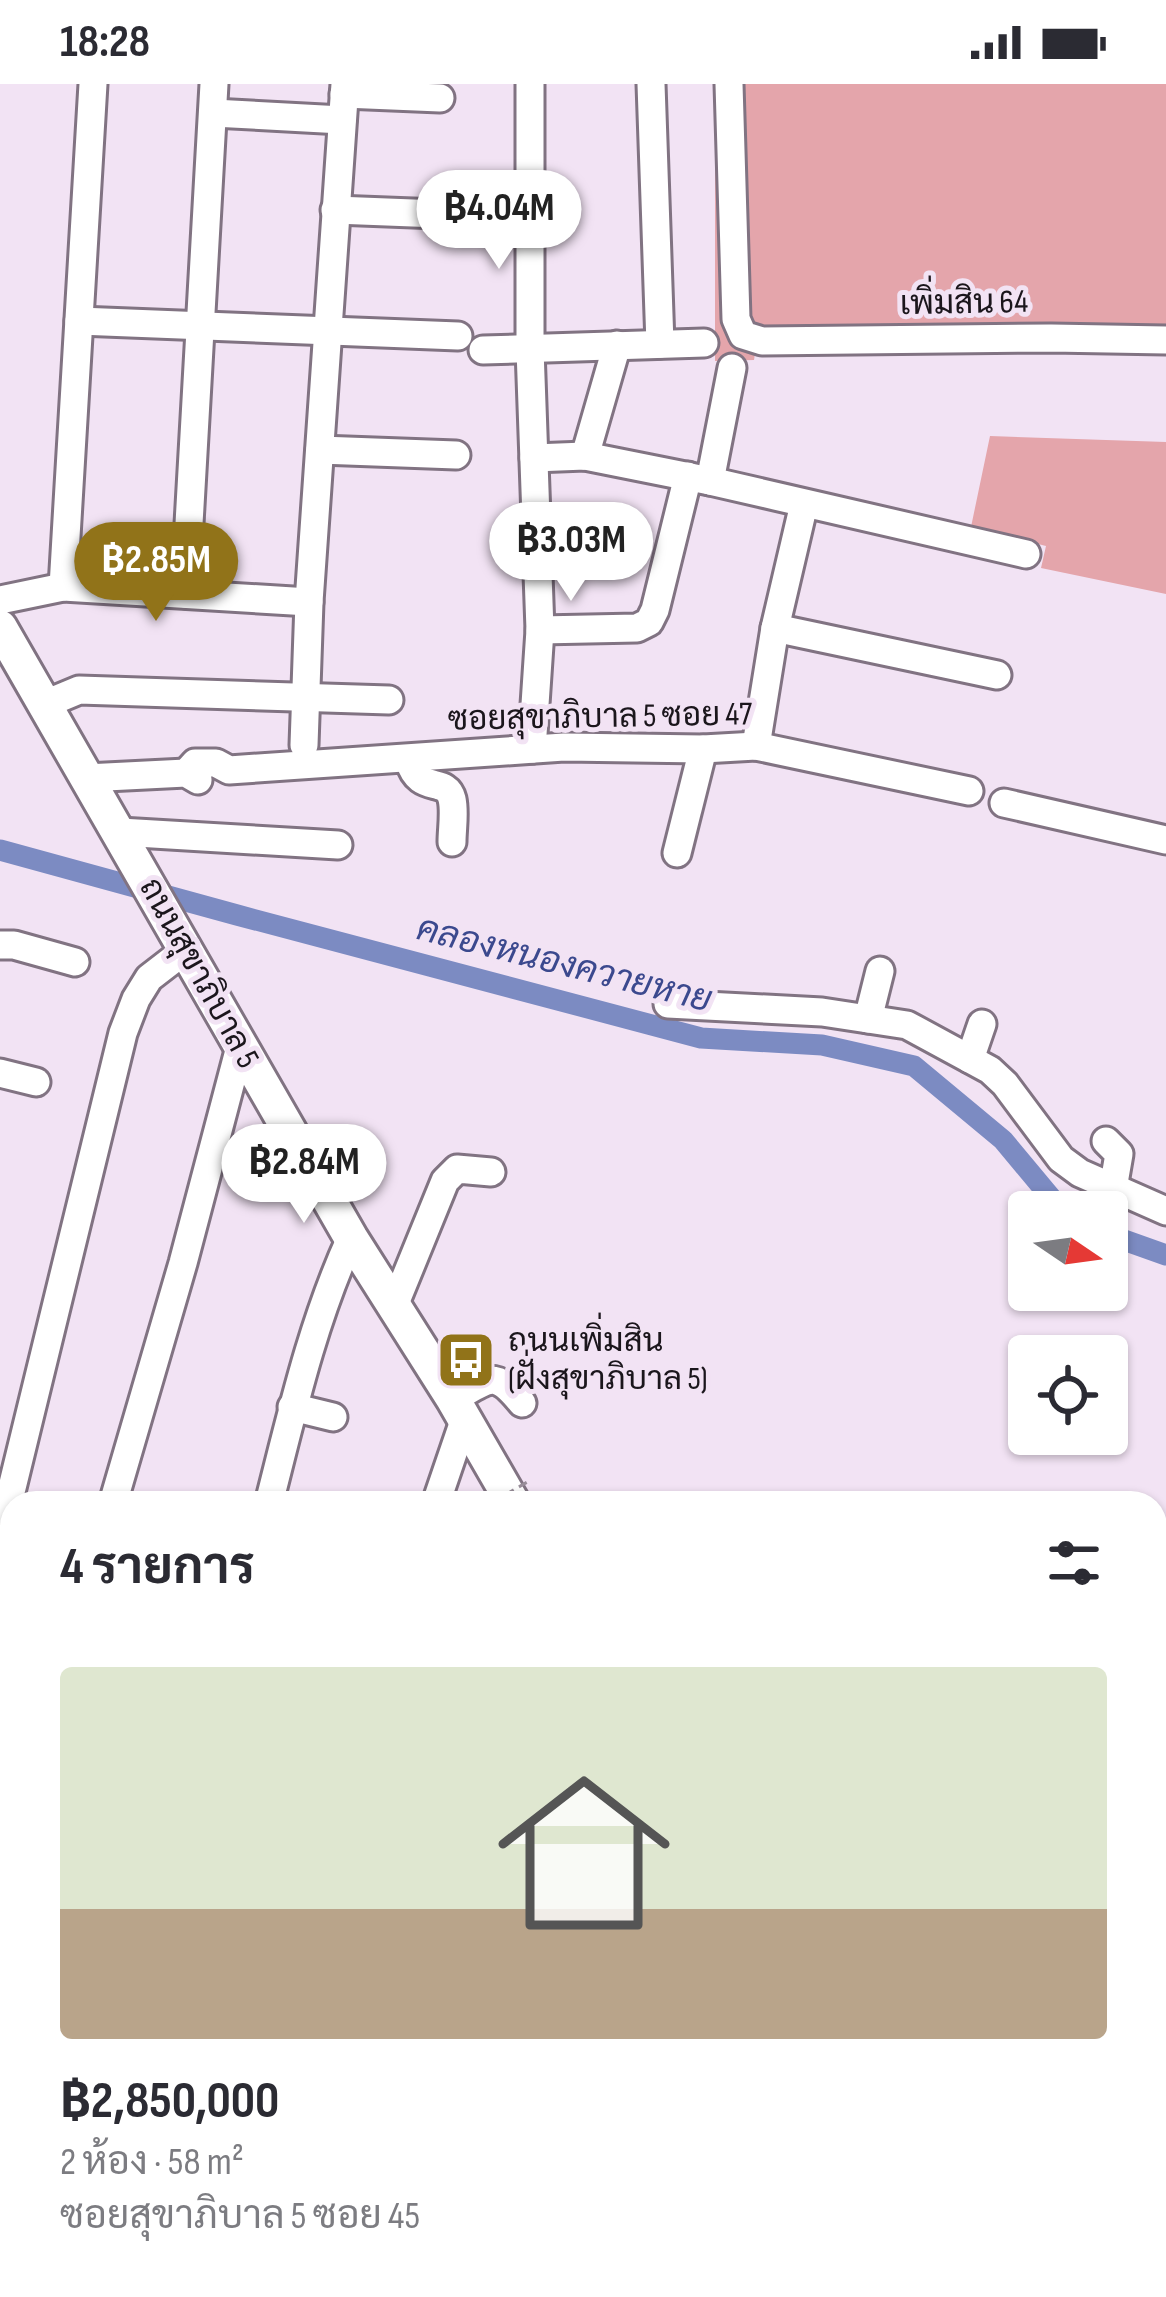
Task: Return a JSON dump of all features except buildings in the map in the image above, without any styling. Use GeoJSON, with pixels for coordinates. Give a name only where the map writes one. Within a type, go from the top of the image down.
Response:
{"type":"FeatureCollection","features":[{"type":"Feature","properties":{"kind":"main road","name":"ถนนสุขาภิบาล 5"},"geometry":{"type":"LineString","coordinates":[[0,627],[351,1238],[513,1491]]}},
{"type":"Feature","properties":{"kind":"street"},"geometry":{"type":"LineString","coordinates":[[63,587],[93,84]]}},
{"type":"Feature","properties":{"kind":"street"},"geometry":{"type":"LineString","coordinates":[[185,594],[214,84]]}},
{"type":"Feature","properties":{"kind":"street"},"geometry":{"type":"LineString","coordinates":[[530,84],[530,349],[540,630],[532,749]]}},
{"type":"Feature","properties":{"kind":"street"},"geometry":{"type":"LineString","coordinates":[[651,84],[660,344]]}},
{"type":"Feature","properties":{"kind":"street","name":"เพิ่มสิน 64"},"geometry":{"type":"LineString","coordinates":[[729,84],[736,320],[742,335],[762,341],[1166,340]]}},
{"type":"Feature","properties":{"kind":"street"},"geometry":{"type":"LineString","coordinates":[[213,113],[344,99],[440,98]]}},
{"type":"Feature","properties":{"kind":"street"},"geometry":{"type":"LineString","coordinates":[[304,745],[309,602],[344,99]]}},
{"type":"Feature","properties":{"kind":"street"},"geometry":{"type":"LineString","coordinates":[[335,210],[465,215]]}},
{"type":"Feature","properties":{"kind":"street"},"geometry":{"type":"LineString","coordinates":[[79,321],[327,330],[530,349],[704,344]]}},
{"type":"Feature","properties":{"kind":"street"},"geometry":{"type":"LineString","coordinates":[[585,456],[617,345]]}},
{"type":"Feature","properties":{"kind":"street"},"geometry":{"type":"LineString","coordinates":[[540,630],[638,628],[649,622],[732,368]]}},
{"type":"Feature","properties":{"kind":"street"},"geometry":{"type":"LineString","coordinates":[[320,450],[456,455]]}},
{"type":"Feature","properties":{"kind":"street"},"geometry":{"type":"LineString","coordinates":[[534,458],[585,456],[1026,554]]}},
{"type":"Feature","properties":{"kind":"street"},"geometry":{"type":"LineString","coordinates":[[756,746],[775,628],[804,504]]}},
{"type":"Feature","properties":{"kind":"street"},"geometry":{"type":"LineString","coordinates":[[0,601],[63,587],[309,602]]}},
{"type":"Feature","properties":{"kind":"street"},"geometry":{"type":"LineString","coordinates":[[775,628],[997,675]]}},
{"type":"Feature","properties":{"kind":"street"},"geometry":{"type":"LineString","coordinates":[[43,705],[80,690],[389,700]]}},
{"type":"Feature","properties":{"kind":"street","name":"ซอยสุขาภิบาล 5 ซอย 47"},"geometry":{"type":"LineString","coordinates":[[86,778],[186,773],[198,780],[216,780],[229,770],[532,749],[756,746],[969,791]]}},
{"type":"Feature","properties":{"kind":"street"},"geometry":{"type":"LineString","coordinates":[[677,853],[704,749]]}},
{"type":"Feature","properties":{"kind":"street"},"geometry":{"type":"LineString","coordinates":[[409,760],[418,779],[449,792],[452,842]]}},
{"type":"Feature","properties":{"kind":"street"},"geometry":{"type":"LineString","coordinates":[[1004,803],[1166,841]]}},
{"type":"Feature","properties":{"kind":"street"},"geometry":{"type":"LineString","coordinates":[[120,832],[338,845]]}},
{"type":"Feature","properties":{"kind":"street"},"geometry":{"type":"LineString","coordinates":[[0,945],[75,962]]}},
{"type":"Feature","properties":{"kind":"street"},"geometry":{"type":"LineString","coordinates":[[11,1491],[123,1033],[149,978],[184,951]]}},
{"type":"Feature","properties":{"kind":"street"},"geometry":{"type":"LineString","coordinates":[[868,1019],[880,971]]}},
{"type":"Feature","properties":{"kind":"street"},"geometry":{"type":"LineString","coordinates":[[668,1004],[822,1012],[907,1025],[1005,1084],[1060,1160],[1166,1211]]}},
{"type":"Feature","properties":{"kind":"street"},"geometry":{"type":"LineString","coordinates":[[970,1059],[982,1024]]}},
{"type":"Feature","properties":{"kind":"street"},"geometry":{"type":"LineString","coordinates":[[116,1491],[240,1047]]}},
{"type":"Feature","properties":{"kind":"street"},"geometry":{"type":"LineString","coordinates":[[0,1072],[36,1082]]}},
{"type":"Feature","properties":{"kind":"street"},"geometry":{"type":"LineString","coordinates":[[1106,1141],[1119,1154],[1113,1189]]}},
{"type":"Feature","properties":{"kind":"street"},"geometry":{"type":"LineString","coordinates":[[394,1306],[445,1181],[457,1168],[490,1172]]}},
{"type":"Feature","properties":{"kind":"street"},"geometry":{"type":"LineString","coordinates":[[272,1491],[331,1282],[351,1238]]}},
{"type":"Feature","properties":{"kind":"street"},"geometry":{"type":"LineString","coordinates":[[439,1491],[459,1408],[492,1379],[504,1381],[522,1403]]}},
{"type":"Feature","properties":{"kind":"street"},"geometry":{"type":"LineString","coordinates":[[292,1407],[333,1418]]}},
{"type":"Feature","properties":{"kind":"shaded area"},"geometry":{"type":"Polygon","coordinates":[[[715,84],[1166,84],[1166,325],[759,330],[754,360],[715,361],[715,84]]]}},
{"type":"Feature","properties":{"kind":"shaded area"},"geometry":{"type":"Polygon","coordinates":[[[990,436],[1166,442],[1166,594],[1041,568],[1046,546],[971,527],[990,436]]]}},
{"type":"Feature","properties":{"kind":"waterway","name":"คลองหนองควายหาย"},"geometry":{"type":"LineString","coordinates":[[0,850],[701,1038],[822,1045],[914,1066],[1003,1140],[1046,1191]]}},
{"type":"Feature","properties":{"kind":"waterway","name":"คลองหนองควายหาย"},"geometry":{"type":"LineString","coordinates":[[1128,1241],[1166,1255]]}},
{"type":"Feature","properties":{"kind":"place","name":"ถนนเพิ่มสิน (ฝั่งสุขาภิบาล 5)"},"geometry":{"type":"Point","coordinates":[466,1360]}}]}
